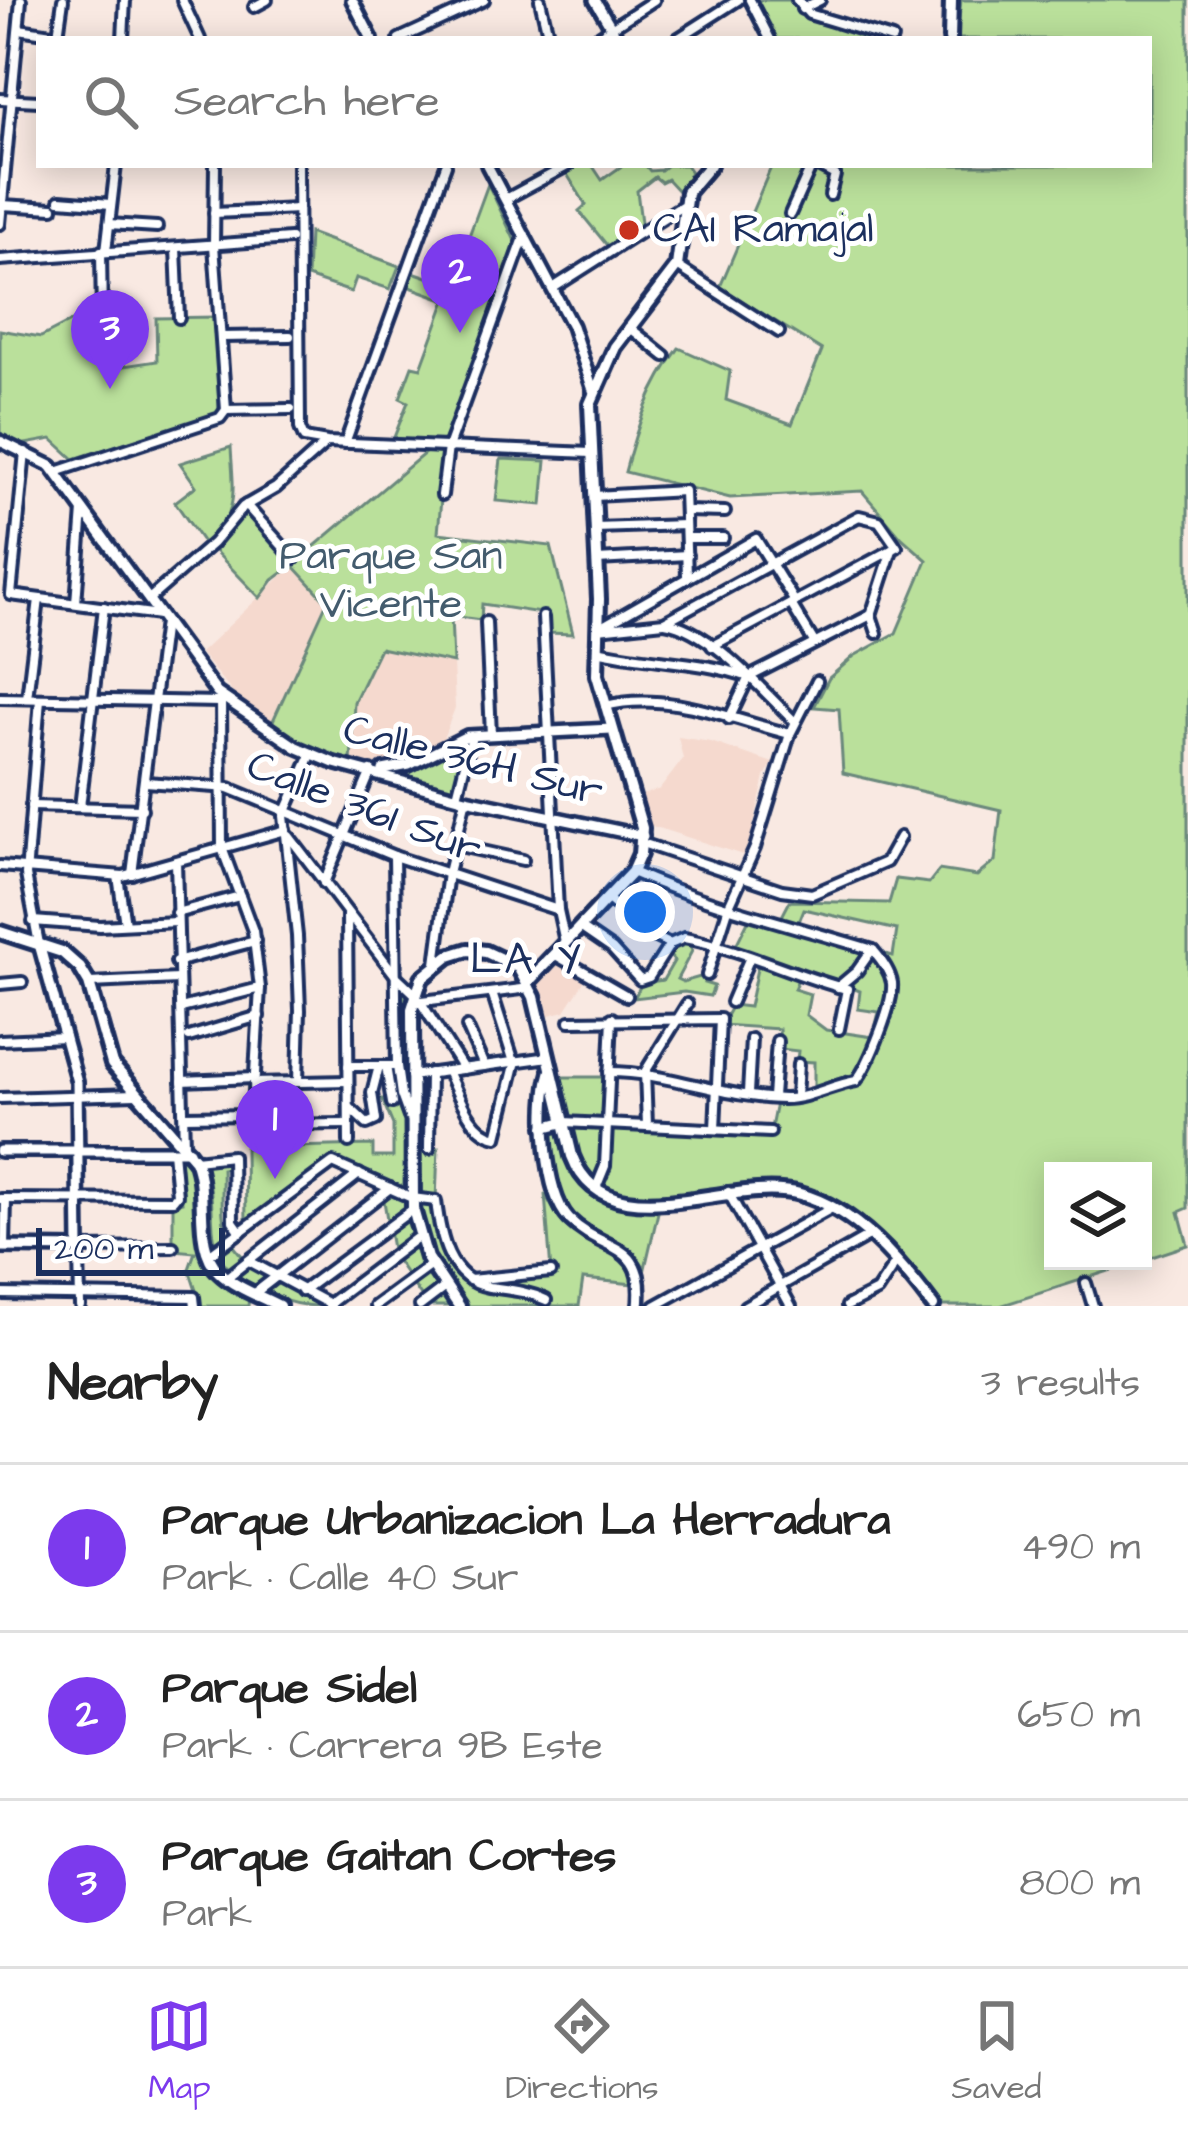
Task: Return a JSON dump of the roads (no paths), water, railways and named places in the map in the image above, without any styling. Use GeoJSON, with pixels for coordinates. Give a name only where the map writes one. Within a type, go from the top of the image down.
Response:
{"type":"FeatureCollection","features":[{"type":"Feature","properties":{"kind":"main road"},"geometry":{"type":"LineString","coordinates":[[950,36],[951,0]]}},
{"type":"Feature","properties":{"kind":"main road"},"geometry":{"type":"LineString","coordinates":[[530,985],[632,872],[643,839],[597,675],[590,413],[593,390],[628,326],[677,266],[682,251],[682,206],[701,168]]}},
{"type":"Feature","properties":{"kind":"main road"},"geometry":{"type":"LineString","coordinates":[[0,932],[68,956],[88,980],[109,1059],[202,1178],[209,1255],[226,1278],[279,1306]]}},
{"type":"Feature","properties":{"kind":"main road"},"geometry":{"type":"LineString","coordinates":[[459,1306],[418,1236],[411,1140],[416,998],[436,964],[458,952],[486,952],[512,962],[530,985],[574,1162],[594,1190],[645,1204],[728,1191],[784,1191],[832,1208],[869,1236],[897,1261],[933,1306]]}},
{"type":"Feature","properties":{"kind":"main road"},"geometry":{"type":"LineString","coordinates":[[545,1127],[564,1122]]}},
{"type":"Feature","properties":{"kind":"street"},"geometry":{"type":"LineString","coordinates":[[0,224],[22,0]]}},
{"type":"Feature","properties":{"kind":"street"},"geometry":{"type":"LineString","coordinates":[[59,36],[63,0]]}},
{"type":"Feature","properties":{"kind":"street"},"geometry":{"type":"LineString","coordinates":[[123,36],[125,0]]}},
{"type":"Feature","properties":{"kind":"street"},"geometry":{"type":"LineString","coordinates":[[182,0],[199,36]]}},
{"type":"Feature","properties":{"kind":"street"},"geometry":{"type":"LineString","coordinates":[[254,7],[267,0]]}},
{"type":"Feature","properties":{"kind":"street"},"geometry":{"type":"LineString","coordinates":[[352,0],[371,36]]}},
{"type":"Feature","properties":{"kind":"street"},"geometry":{"type":"LineString","coordinates":[[406,36],[484,0]]}},
{"type":"Feature","properties":{"kind":"street"},"geometry":{"type":"LineString","coordinates":[[539,0],[548,34]]}},
{"type":"Feature","properties":{"kind":"street"},"geometry":{"type":"LineString","coordinates":[[595,0],[616,36]]}},
{"type":"Feature","properties":{"kind":"street"},"geometry":{"type":"LineString","coordinates":[[599,36],[654,0]]}},
{"type":"Feature","properties":{"kind":"street"},"geometry":{"type":"LineString","coordinates":[[682,36],[738,0]]}},
{"type":"Feature","properties":{"kind":"street"},"geometry":{"type":"LineString","coordinates":[[750,0],[768,36]]}},
{"type":"Feature","properties":{"kind":"street"},"geometry":{"type":"LineString","coordinates":[[799,5],[820,0]]}},
{"type":"Feature","properties":{"kind":"street"},"geometry":{"type":"LineString","coordinates":[[799,5],[884,36]]}},
{"type":"Feature","properties":{"kind":"street"},"geometry":{"type":"LineString","coordinates":[[19,29],[54,36]]}},
{"type":"Feature","properties":{"kind":"street"},"geometry":{"type":"LineString","coordinates":[[0,99],[36,101]]}},
{"type":"Feature","properties":{"kind":"street"},"geometry":{"type":"LineString","coordinates":[[102,319],[103,251],[116,168]]}},
{"type":"Feature","properties":{"kind":"street"},"geometry":{"type":"LineString","coordinates":[[56,472],[220,418],[226,410],[214,244],[215,168]]}},
{"type":"Feature","properties":{"kind":"street"},"geometry":{"type":"LineString","coordinates":[[298,168],[300,428],[308,440],[591,453]]}},
{"type":"Feature","properties":{"kind":"street"},"geometry":{"type":"LineString","coordinates":[[345,443],[445,168]]}},
{"type":"Feature","properties":{"kind":"street"},"geometry":{"type":"LineString","coordinates":[[489,168],[582,348],[593,390]]}},
{"type":"Feature","properties":{"kind":"street"},"geometry":{"type":"LineString","coordinates":[[506,199],[563,168]]}},
{"type":"Feature","properties":{"kind":"street"},"geometry":{"type":"LineString","coordinates":[[790,214],[813,168]]}},
{"type":"Feature","properties":{"kind":"street"},"geometry":{"type":"LineString","coordinates":[[820,168],[836,176],[830,194]]}},
{"type":"Feature","properties":{"kind":"street"},"geometry":{"type":"LineString","coordinates":[[2,205],[111,204]]}},
{"type":"Feature","properties":{"kind":"street"},"geometry":{"type":"LineString","coordinates":[[553,288],[682,206]]}},
{"type":"Feature","properties":{"kind":"street"},"geometry":{"type":"LineString","coordinates":[[214,213],[298,209]]}},
{"type":"Feature","properties":{"kind":"street"},"geometry":{"type":"LineString","coordinates":[[109,224],[157,227]]}},
{"type":"Feature","properties":{"kind":"street"},"geometry":{"type":"LineString","coordinates":[[442,495],[448,447],[525,236]]}},
{"type":"Feature","properties":{"kind":"street"},"geometry":{"type":"LineString","coordinates":[[0,260],[290,239]]}},
{"type":"Feature","properties":{"kind":"street"},"geometry":{"type":"LineString","coordinates":[[176,248],[179,318]]}},
{"type":"Feature","properties":{"kind":"street"},"geometry":{"type":"LineString","coordinates":[[677,266],[779,332]]}},
{"type":"Feature","properties":{"kind":"street"},"geometry":{"type":"LineString","coordinates":[[628,326],[664,356]]}},
{"type":"Feature","properties":{"kind":"street"},"geometry":{"type":"LineString","coordinates":[[221,337],[290,336]]}},
{"type":"Feature","properties":{"kind":"street"},"geometry":{"type":"LineString","coordinates":[[226,410],[291,409]]}},
{"type":"Feature","properties":{"kind":"street"},"geometry":{"type":"LineString","coordinates":[[0,441],[46,462],[56,472],[224,701],[222,848],[255,941],[260,988],[252,1120]]}},
{"type":"Feature","properties":{"kind":"street"},"geometry":{"type":"LineString","coordinates":[[149,599],[213,543],[246,505],[276,488],[327,442]]}},
{"type":"Feature","properties":{"kind":"street"},"geometry":{"type":"LineString","coordinates":[[25,452],[11,595],[163,618]]}},
{"type":"Feature","properties":{"kind":"street"},"geometry":{"type":"LineString","coordinates":[[594,496],[684,491],[688,575]]}},
{"type":"Feature","properties":{"kind":"street"},"geometry":{"type":"LineString","coordinates":[[246,505],[294,559]]}},
{"type":"Feature","properties":{"kind":"street"},"geometry":{"type":"LineString","coordinates":[[76,603],[83,510]]}},
{"type":"Feature","properties":{"kind":"street"},"geometry":{"type":"LineString","coordinates":[[685,512],[725,512]]}},
{"type":"Feature","properties":{"kind":"street"},"geometry":{"type":"LineString","coordinates":[[664,622],[856,517],[866,515],[879,521],[895,548]]}},
{"type":"Feature","properties":{"kind":"street"},"geometry":{"type":"LineString","coordinates":[[595,528],[685,525]]}},
{"type":"Feature","properties":{"kind":"street"},"geometry":{"type":"LineString","coordinates":[[686,538],[724,538]]}},
{"type":"Feature","properties":{"kind":"street"},"geometry":{"type":"LineString","coordinates":[[598,629],[756,539],[814,642]]}},
{"type":"Feature","properties":{"kind":"street"},"geometry":{"type":"LineString","coordinates":[[712,646],[895,548]]}},
{"type":"Feature","properties":{"kind":"street"},"geometry":{"type":"LineString","coordinates":[[877,633],[871,615],[895,548]]}},
{"type":"Feature","properties":{"kind":"street"},"geometry":{"type":"LineString","coordinates":[[597,560],[687,555]]}},
{"type":"Feature","properties":{"kind":"street"},"geometry":{"type":"LineString","coordinates":[[26,698],[39,599]]}},
{"type":"Feature","properties":{"kind":"street"},"geometry":{"type":"LineString","coordinates":[[80,807],[104,607]]}},
{"type":"Feature","properties":{"kind":"street"},"geometry":{"type":"LineString","coordinates":[[729,718],[749,677],[871,615]]}},
{"type":"Feature","properties":{"kind":"street"},"geometry":{"type":"LineString","coordinates":[[543,617],[558,910],[565,942]]}},
{"type":"Feature","properties":{"kind":"street"},"geometry":{"type":"LineString","coordinates":[[132,874],[163,618]]}},
{"type":"Feature","properties":{"kind":"street"},"geometry":{"type":"LineString","coordinates":[[486,622],[491,735]]}},
{"type":"Feature","properties":{"kind":"street"},"geometry":{"type":"LineString","coordinates":[[598,629],[664,622],[683,627],[749,677],[795,722]]}},
{"type":"Feature","properties":{"kind":"street"},"geometry":{"type":"LineString","coordinates":[[597,650],[636,660],[725,669],[749,677]]}},
{"type":"Feature","properties":{"kind":"street"},"geometry":{"type":"LineString","coordinates":[[707,975],[790,734],[817,681]]}},
{"type":"Feature","properties":{"kind":"street"},"geometry":{"type":"LineString","coordinates":[[0,698],[224,701]]}},
{"type":"Feature","properties":{"kind":"street"},"geometry":{"type":"LineString","coordinates":[[40,699],[26,868],[33,921],[79,1095],[80,1306]]}},
{"type":"Feature","properties":{"kind":"street"},"geometry":{"type":"LineString","coordinates":[[605,706],[645,699],[790,734]]}},
{"type":"Feature","properties":{"kind":"street","name":"Calle 36H Sur"},"geometry":{"type":"LineString","coordinates":[[224,701],[311,755],[462,797],[643,839],[782,890],[812,894],[886,862],[900,836]]}},
{"type":"Feature","properties":{"kind":"street"},"geometry":{"type":"LineString","coordinates":[[324,883],[371,771],[409,765],[472,736],[612,729]]}},
{"type":"Feature","properties":{"kind":"street"},"geometry":{"type":"LineString","coordinates":[[436,964],[472,736]]}},
{"type":"Feature","properties":{"kind":"street"},"geometry":{"type":"LineString","coordinates":[[298,1082],[299,974],[284,811],[311,755]]}},
{"type":"Feature","properties":{"kind":"street","name":"Calle 36I Sur"},"geometry":{"type":"LineString","coordinates":[[146,782],[222,786],[394,856],[558,910]]}},
{"type":"Feature","properties":{"kind":"street"},"geometry":{"type":"LineString","coordinates":[[31,806],[142,809]]}},
{"type":"Feature","properties":{"kind":"street"},"geometry":{"type":"LineString","coordinates":[[0,866],[118,876],[286,830]]}},
{"type":"Feature","properties":{"kind":"street"},"geometry":{"type":"LineString","coordinates":[[286,830],[416,998],[463,1069]]}},
{"type":"Feature","properties":{"kind":"street"},"geometry":{"type":"LineString","coordinates":[[455,844],[524,860]]}},
{"type":"Feature","properties":{"kind":"street"},"geometry":{"type":"LineString","coordinates":[[394,856],[397,1066],[411,1120]]}},
{"type":"Feature","properties":{"kind":"street"},"geometry":{"type":"LineString","coordinates":[[173,1246],[3,1247],[3,1199],[176,1198],[185,1152],[176,861]]}},
{"type":"Feature","properties":{"kind":"street"},"geometry":{"type":"LineString","coordinates":[[609,1072],[645,1072],[748,1094],[796,1097],[861,1076],[878,1043],[890,1000],[890,975],[873,950],[692,899],[632,872]]}},
{"type":"Feature","properties":{"kind":"street"},"geometry":{"type":"LineString","coordinates":[[118,876],[125,924]]}},
{"type":"Feature","properties":{"kind":"street"},"geometry":{"type":"LineString","coordinates":[[33,921],[125,924],[176,917],[240,896]]}},
{"type":"Feature","properties":{"kind":"street"},"geometry":{"type":"LineString","coordinates":[[607,898],[647,933],[674,942],[716,945],[843,988]]}},
{"type":"Feature","properties":{"kind":"street"},"geometry":{"type":"LineString","coordinates":[[347,914],[349,1142]]}},
{"type":"Feature","properties":{"kind":"street"},"geometry":{"type":"LineString","coordinates":[[580,927],[612,949],[643,980],[674,942]]}},
{"type":"Feature","properties":{"kind":"street"},"geometry":{"type":"LineString","coordinates":[[176,962],[255,941]]}},
{"type":"Feature","properties":{"kind":"street"},"geometry":{"type":"LineString","coordinates":[[839,1029],[843,988],[866,953],[873,950]]}},
{"type":"Feature","properties":{"kind":"street"},"geometry":{"type":"LineString","coordinates":[[554,954],[627,996]]}},
{"type":"Feature","properties":{"kind":"street"},"geometry":{"type":"LineString","coordinates":[[730,1001],[750,957]]}},
{"type":"Feature","properties":{"kind":"street"},"geometry":{"type":"LineString","coordinates":[[88,980],[178,979]]}},
{"type":"Feature","properties":{"kind":"street"},"geometry":{"type":"LineString","coordinates":[[0,984],[22,982]]}},
{"type":"Feature","properties":{"kind":"street"},"geometry":{"type":"LineString","coordinates":[[416,998],[492,993],[530,985]]}},
{"type":"Feature","properties":{"kind":"street"},"geometry":{"type":"LineString","coordinates":[[181,1008],[260,988]]}},
{"type":"Feature","properties":{"kind":"street"},"geometry":{"type":"LineString","coordinates":[[448,1071],[477,1125],[492,1137],[500,1134],[515,1062],[492,993]]}},
{"type":"Feature","properties":{"kind":"street"},"geometry":{"type":"LineString","coordinates":[[647,1125],[645,1072],[686,1004]]}},
{"type":"Feature","properties":{"kind":"street"},"geometry":{"type":"LineString","coordinates":[[189,1037],[259,1016]]}},
{"type":"Feature","properties":{"kind":"street"},"geometry":{"type":"LineString","coordinates":[[594,1190],[604,1166],[613,1018]]}},
{"type":"Feature","properties":{"kind":"street"},"geometry":{"type":"LineString","coordinates":[[570,1021],[720,1019],[715,1129]]}},
{"type":"Feature","properties":{"kind":"street"},"geometry":{"type":"LineString","coordinates":[[467,1028],[484,1066]]}},
{"type":"Feature","properties":{"kind":"street"},"geometry":{"type":"LineString","coordinates":[[0,1040],[66,1037]]}},
{"type":"Feature","properties":{"kind":"street"},"geometry":{"type":"LineString","coordinates":[[748,1094],[752,1039]]}},
{"type":"Feature","properties":{"kind":"street"},"geometry":{"type":"LineString","coordinates":[[772,1097],[777,1042]]}},
{"type":"Feature","properties":{"kind":"street"},"geometry":{"type":"LineString","coordinates":[[411,1076],[550,1062],[543,1101],[545,1127],[563,1211],[579,1227],[628,1255],[641,1285],[639,1306]]}},
{"type":"Feature","properties":{"kind":"street"},"geometry":{"type":"LineString","coordinates":[[796,1097],[798,1064]]}},
{"type":"Feature","properties":{"kind":"street"},"geometry":{"type":"LineString","coordinates":[[348,1066],[397,1066]]}},
{"type":"Feature","properties":{"kind":"street"},"geometry":{"type":"LineString","coordinates":[[382,1066],[392,1103]]}},
{"type":"Feature","properties":{"kind":"street"},"geometry":{"type":"LineString","coordinates":[[349,1107],[367,1124],[374,1124],[373,1093],[382,1066]]}},
{"type":"Feature","properties":{"kind":"street"},"geometry":{"type":"LineString","coordinates":[[429,1149],[430,1073]]}},
{"type":"Feature","properties":{"kind":"street"},"geometry":{"type":"LineString","coordinates":[[182,1081],[349,1081]]}},
{"type":"Feature","properties":{"kind":"street"},"geometry":{"type":"LineString","coordinates":[[0,1098],[138,1094]]}},
{"type":"Feature","properties":{"kind":"street"},"geometry":{"type":"LineString","coordinates":[[184,1116],[349,1124]]}},
{"type":"Feature","properties":{"kind":"street"},"geometry":{"type":"LineString","coordinates":[[564,1122],[770,1132]]}},
{"type":"Feature","properties":{"kind":"street"},"geometry":{"type":"LineString","coordinates":[[411,1140],[430,1134]]}},
{"type":"Feature","properties":{"kind":"street"},"geometry":{"type":"LineString","coordinates":[[0,1150],[230,1155],[233,1221],[241,1232]]}},
{"type":"Feature","properties":{"kind":"street"},"geometry":{"type":"LineString","coordinates":[[209,1255],[333,1163],[412,1203]]}},
{"type":"Feature","properties":{"kind":"street"},"geometry":{"type":"LineString","coordinates":[[226,1278],[358,1174]]}},
{"type":"Feature","properties":{"kind":"street"},"geometry":{"type":"LineString","coordinates":[[255,1294],[390,1188]]}},
{"type":"Feature","properties":{"kind":"street"},"geometry":{"type":"LineString","coordinates":[[728,1191],[790,1306]]}},
{"type":"Feature","properties":{"kind":"street"},"geometry":{"type":"LineString","coordinates":[[302,1291],[412,1203],[436,1201],[442,1240],[469,1280],[546,1300]]}},
{"type":"Feature","properties":{"kind":"street"},"geometry":{"type":"LineString","coordinates":[[656,1306],[832,1208]]}},
{"type":"Feature","properties":{"kind":"street"},"geometry":{"type":"LineString","coordinates":[[248,1261],[330,1305],[418,1236]]}},
{"type":"Feature","properties":{"kind":"street"},"geometry":{"type":"LineString","coordinates":[[746,1306],[869,1236]]}},
{"type":"Feature","properties":{"kind":"street"},"geometry":{"type":"LineString","coordinates":[[847,1306],[877,1291],[897,1261]]}},
{"type":"Feature","properties":{"kind":"street"},"geometry":{"type":"LineString","coordinates":[[375,1306],[431,1265]]}},
{"type":"Feature","properties":{"kind":"street"},"geometry":{"type":"LineString","coordinates":[[469,1280],[551,1272]]}},
{"type":"Feature","properties":{"kind":"street"},"geometry":{"type":"LineString","coordinates":[[1086,1282],[1093,1306]]}},
{"type":"Feature","properties":{"kind":"street"},"geometry":{"type":"LineString","coordinates":[[420,1306],[446,1287]]}},
{"type":"Feature","properties":{"kind":"street"},"geometry":{"type":"LineString","coordinates":[[0,1294],[195,1301]]}},
{"type":"Feature","properties":{"kind":"place","name":"CAI Ramajal"},"geometry":{"type":"Point","coordinates":[629,230]}},
{"type":"Feature","properties":{"kind":"place","name":"Parque Sidel"},"geometry":{"type":"Point","coordinates":[460,333]}},
{"type":"Feature","properties":{"kind":"place","name":"Parque Gaitan Cortes"},"geometry":{"type":"Point","coordinates":[110,389]}},
{"type":"Feature","properties":{"kind":"place","name":"Parque Urbanizacion La Herradura"},"geometry":{"type":"Point","coordinates":[275,1179]}},
{"type":"Feature","properties":{"kind":"district","name":"LA Y"},"geometry":{"type":"Point","coordinates":[527,960]}},
{"type":"Feature","properties":{"kind":"park label","name":"Parque San Vicente"},"geometry":{"type":"Point","coordinates":[391,581]}}]}
